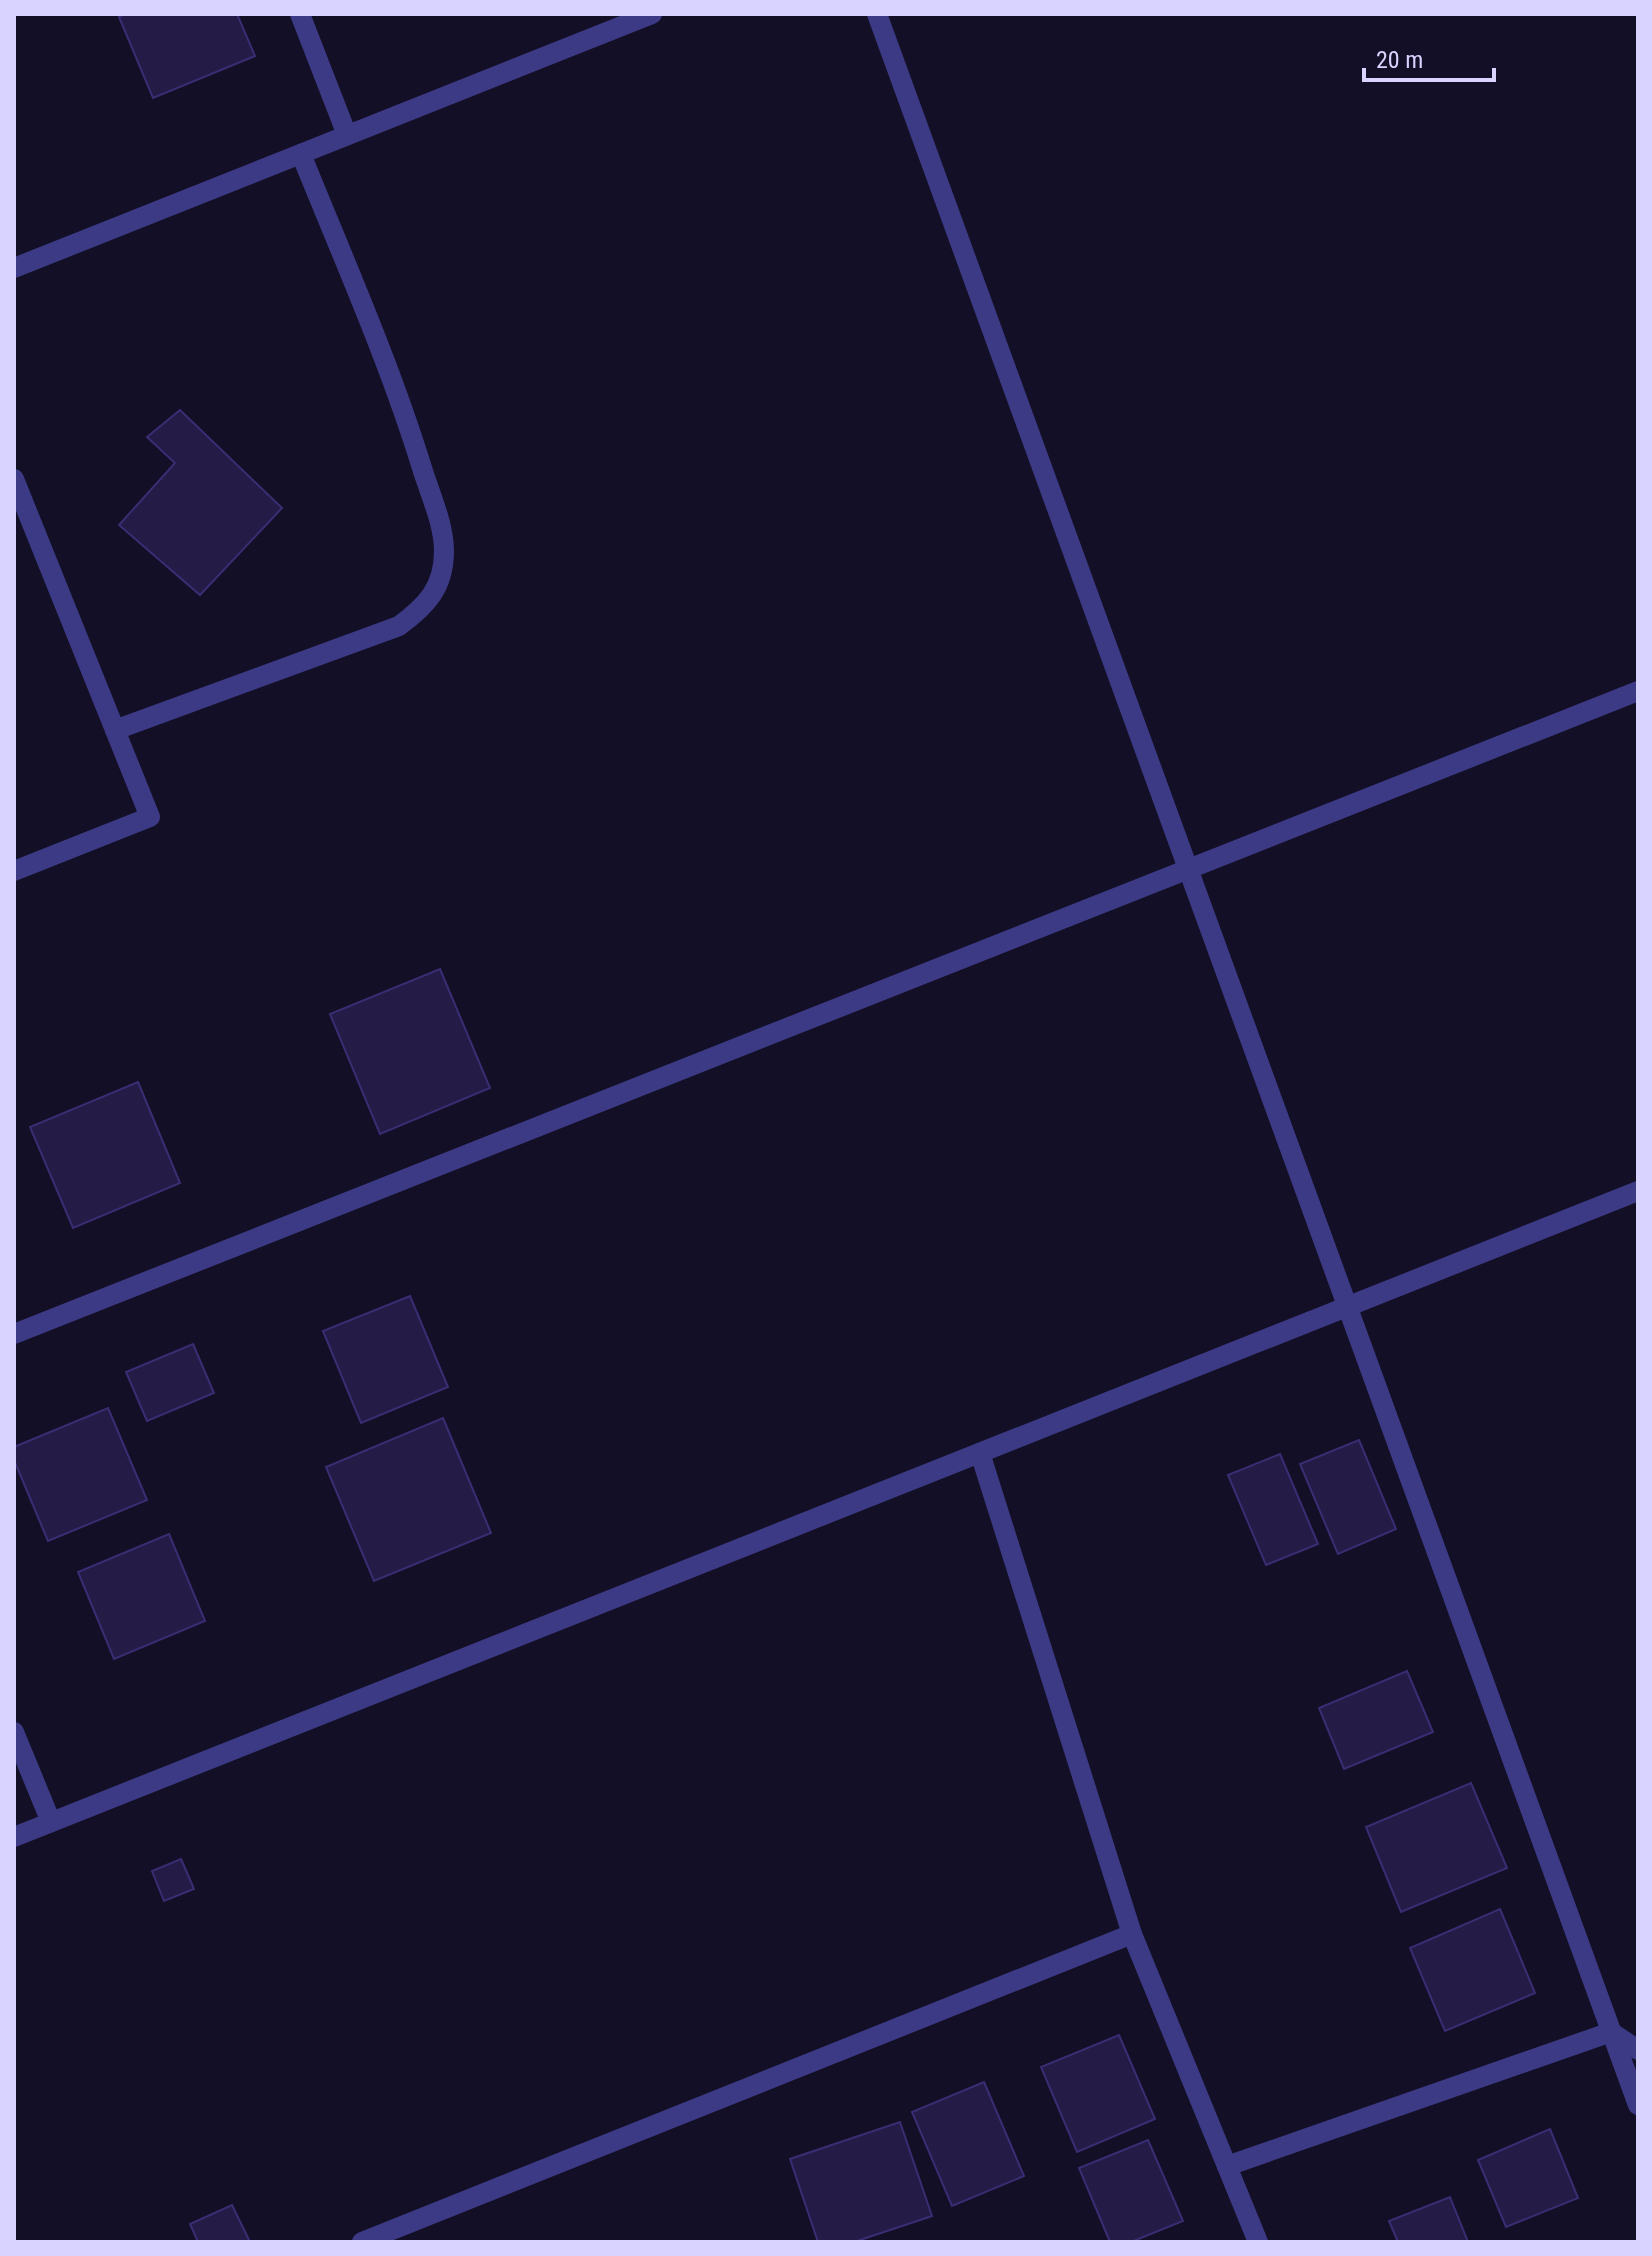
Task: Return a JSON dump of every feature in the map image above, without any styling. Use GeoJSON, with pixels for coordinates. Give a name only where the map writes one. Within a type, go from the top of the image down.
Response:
{"type":"FeatureCollection","features":[{"type":"Feature","properties":{"kind":"street"},"geometry":{"type":"LineString","coordinates":[[300,14],[347,135]]}},
{"type":"Feature","properties":{"kind":"street"},"geometry":{"type":"LineString","coordinates":[[14,268],[652,14]]}},
{"type":"Feature","properties":{"kind":"street"},"geometry":{"type":"LineString","coordinates":[[877,14],[1638,2105]]}},
{"type":"Feature","properties":{"kind":"street"},"geometry":{"type":"LineString","coordinates":[[115,730],[399,626],[427,605],[438,584],[444,551],[438,521],[403,407],[301,154]]}},
{"type":"Feature","properties":{"kind":"street"},"geometry":{"type":"LineString","coordinates":[[14,479],[150,817],[14,871]]}},
{"type":"Feature","properties":{"kind":"street"},"geometry":{"type":"LineString","coordinates":[[14,1334],[1638,691]]}},
{"type":"Feature","properties":{"kind":"street"},"geometry":{"type":"LineString","coordinates":[[14,1837],[1638,1191]]}},
{"type":"Feature","properties":{"kind":"street"},"geometry":{"type":"LineString","coordinates":[[980,1453],[1132,1934],[1258,2242]]}},
{"type":"Feature","properties":{"kind":"street"},"geometry":{"type":"LineString","coordinates":[[14,1732],[51,1822]]}},
{"type":"Feature","properties":{"kind":"street"},"geometry":{"type":"LineString","coordinates":[[362,2242],[1132,1934]]}},
{"type":"Feature","properties":{"kind":"street"},"geometry":{"type":"LineString","coordinates":[[1611,2032],[1638,2050]]}},
{"type":"Feature","properties":{"kind":"street"},"geometry":{"type":"LineString","coordinates":[[1227,2166],[1611,2032]]}},
{"type":"Feature","properties":{"kind":"building"},"geometry":{"type":"Polygon","coordinates":[[[125,14],[237,14],[255,56],[153,98],[119,17],[125,14]]]}},
{"type":"Feature","properties":{"kind":"building"},"geometry":{"type":"Polygon","coordinates":[[[180,410],[282,508],[200,595],[119,525],[175,463],[147,437],[180,410]]]}},
{"type":"Feature","properties":{"kind":"building"},"geometry":{"type":"Polygon","coordinates":[[[440,969],[490,1088],[380,1134],[330,1014],[440,969]]]}},
{"type":"Feature","properties":{"kind":"building"},"geometry":{"type":"Polygon","coordinates":[[[138,1082],[180,1183],[73,1228],[30,1127],[138,1082]]]}},
{"type":"Feature","properties":{"kind":"building"},"geometry":{"type":"Polygon","coordinates":[[[410,1296],[448,1387],[361,1423],[323,1331],[410,1296]]]}},
{"type":"Feature","properties":{"kind":"building"},"geometry":{"type":"Polygon","coordinates":[[[193,1344],[214,1393],[147,1421],[126,1372],[193,1344]]]}},
{"type":"Feature","properties":{"kind":"building"},"geometry":{"type":"Polygon","coordinates":[[[108,1408],[147,1500],[48,1541],[14,1460],[14,1447],[108,1408]]]}},
{"type":"Feature","properties":{"kind":"building"},"geometry":{"type":"Polygon","coordinates":[[[443,1418],[491,1533],[374,1581],[326,1467],[443,1418]]]}},
{"type":"Feature","properties":{"kind":"building"},"geometry":{"type":"Polygon","coordinates":[[[1359,1440],[1396,1529],[1338,1554],[1300,1464],[1359,1440]]]}},
{"type":"Feature","properties":{"kind":"building"},"geometry":{"type":"Polygon","coordinates":[[[1280,1454],[1318,1544],[1266,1565],[1228,1475],[1280,1454]]]}},
{"type":"Feature","properties":{"kind":"building"},"geometry":{"type":"Polygon","coordinates":[[[169,1534],[205,1621],[114,1659],[78,1572],[169,1534]]]}},
{"type":"Feature","properties":{"kind":"building"},"geometry":{"type":"Polygon","coordinates":[[[1407,1671],[1433,1732],[1344,1769],[1319,1708],[1407,1671]]]}},
{"type":"Feature","properties":{"kind":"building"},"geometry":{"type":"Polygon","coordinates":[[[1471,1783],[1507,1868],[1401,1912],[1366,1827],[1471,1783]]]}},
{"type":"Feature","properties":{"kind":"building"},"geometry":{"type":"Polygon","coordinates":[[[181,1859],[194,1889],[164,1901],[152,1871],[181,1859]]]}},
{"type":"Feature","properties":{"kind":"building"},"geometry":{"type":"Polygon","coordinates":[[[1500,1909],[1535,1993],[1445,2031],[1410,1948],[1500,1909]]]}},
{"type":"Feature","properties":{"kind":"building"},"geometry":{"type":"Polygon","coordinates":[[[1119,2035],[1155,2119],[1077,2152],[1041,2067],[1119,2035]]]}},
{"type":"Feature","properties":{"kind":"building"},"geometry":{"type":"Polygon","coordinates":[[[984,2082],[1024,2176],[952,2206],[912,2112],[984,2082]]]}},
{"type":"Feature","properties":{"kind":"building"},"geometry":{"type":"Polygon","coordinates":[[[900,2122],[932,2216],[854,2242],[818,2242],[790,2159],[900,2122]]]}},
{"type":"Feature","properties":{"kind":"building"},"geometry":{"type":"Polygon","coordinates":[[[1550,2129],[1578,2198],[1506,2227],[1478,2160],[1550,2129]]]}},
{"type":"Feature","properties":{"kind":"building"},"geometry":{"type":"Polygon","coordinates":[[[1148,2140],[1183,2221],[1131,2242],[1110,2242],[1079,2168],[1148,2140]]]}},
{"type":"Feature","properties":{"kind":"building"},"geometry":{"type":"Polygon","coordinates":[[[1450,2197],[1468,2242],[1398,2242],[1389,2221],[1450,2197]]]}},
{"type":"Feature","properties":{"kind":"building"},"geometry":{"type":"Polygon","coordinates":[[[232,2205],[250,2242],[198,2242],[190,2224],[232,2205]]]}}]}
